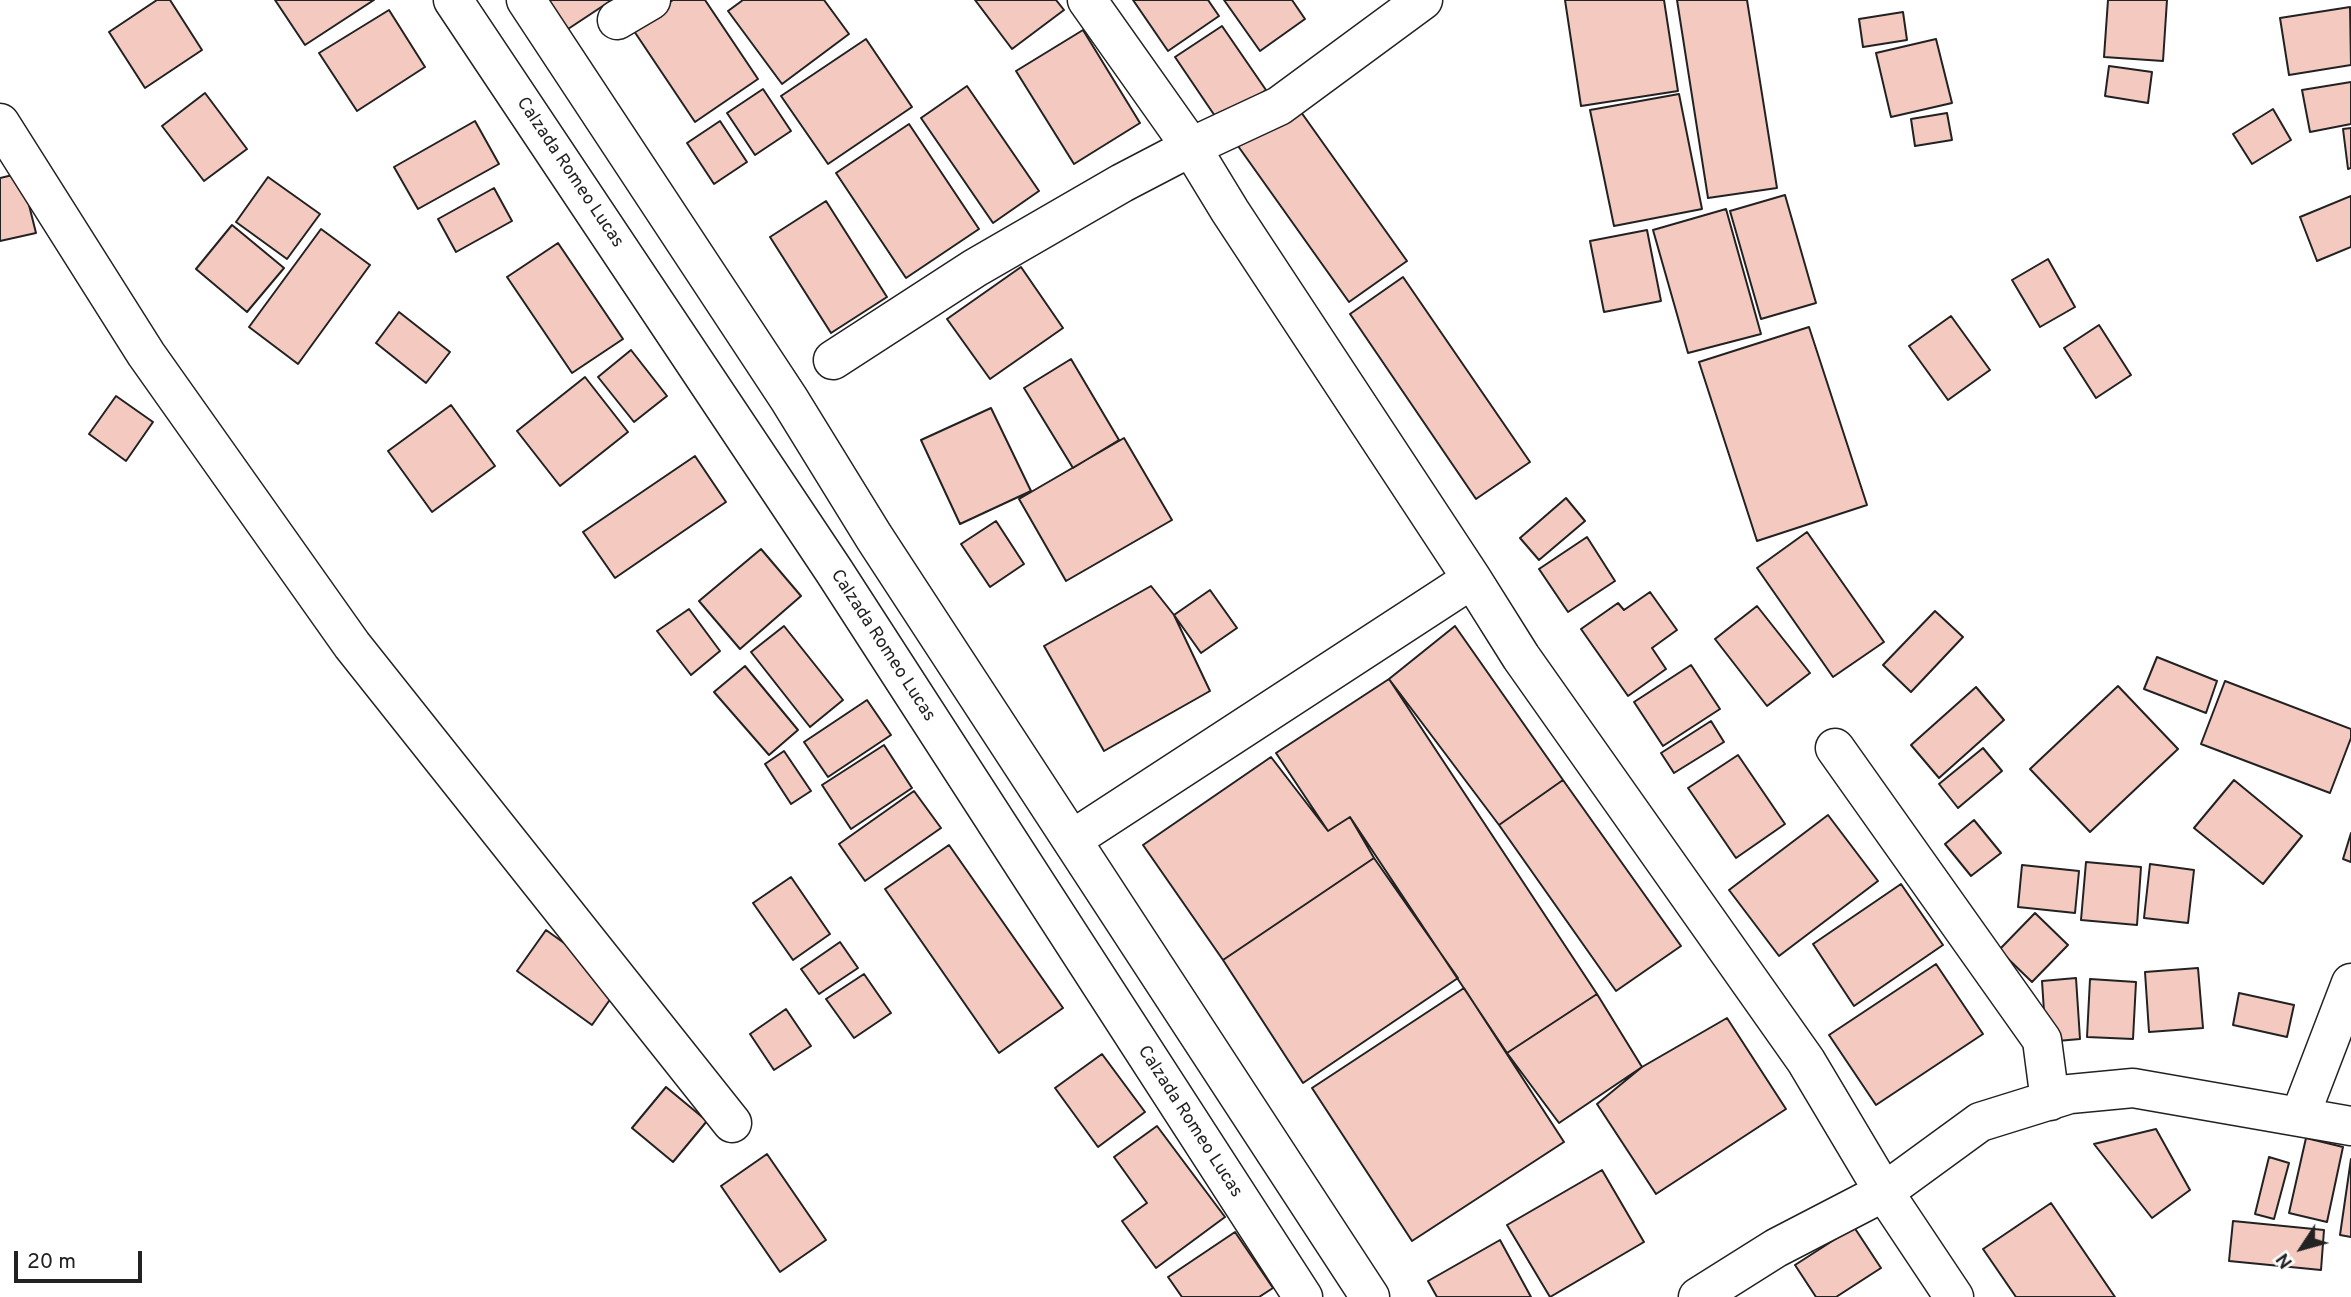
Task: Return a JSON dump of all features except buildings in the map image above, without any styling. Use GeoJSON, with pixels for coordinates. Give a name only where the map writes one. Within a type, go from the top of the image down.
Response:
{"type":"FeatureCollection","features":[{"type":"Feature","properties":{"kind":"street","name":"Calzada Romeo Lucas"},"geometry":{"type":"LineString","coordinates":[[453,0],[834,571],[1303,1297]]}},
{"type":"Feature","properties":{"kind":"street"},"geometry":{"type":"LineString","coordinates":[[526,0],[789,399],[882,548],[1370,1297]]}},
{"type":"Feature","properties":{"kind":"street"},"geometry":{"type":"LineString","coordinates":[[617,20],[651,0]]}},
{"type":"Feature","properties":{"kind":"street"},"geometry":{"type":"LineString","coordinates":[[1087,0],[1191,147],[1345,389],[1521,657],[1806,1061],[1884,1192],[1954,1297]]}},
{"type":"Feature","properties":{"kind":"street"},"geometry":{"type":"LineString","coordinates":[[833,360],[975,268],[1122,183],[1279,106],[1423,0]]}},
{"type":"Feature","properties":{"kind":"street"},"geometry":{"type":"LineString","coordinates":[[0,123],[146,354],[352,645],[732,1123]]}},
{"type":"Feature","properties":{"kind":"street"},"geometry":{"type":"LineString","coordinates":[[1073,839],[1472,579]]}},
{"type":"Feature","properties":{"kind":"street"},"geometry":{"type":"LineString","coordinates":[[1835,748],[2042,1040],[2050,1101]]}},
{"type":"Feature","properties":{"kind":"street"},"geometry":{"type":"LineString","coordinates":[[2300,1116],[2351,983]]}},
{"type":"Feature","properties":{"kind":"street"},"geometry":{"type":"LineString","coordinates":[[1698,1297],[1776,1248],[1884,1192],[1980,1122],[2070,1094],[2133,1088],[2351,1126]]}}]}
